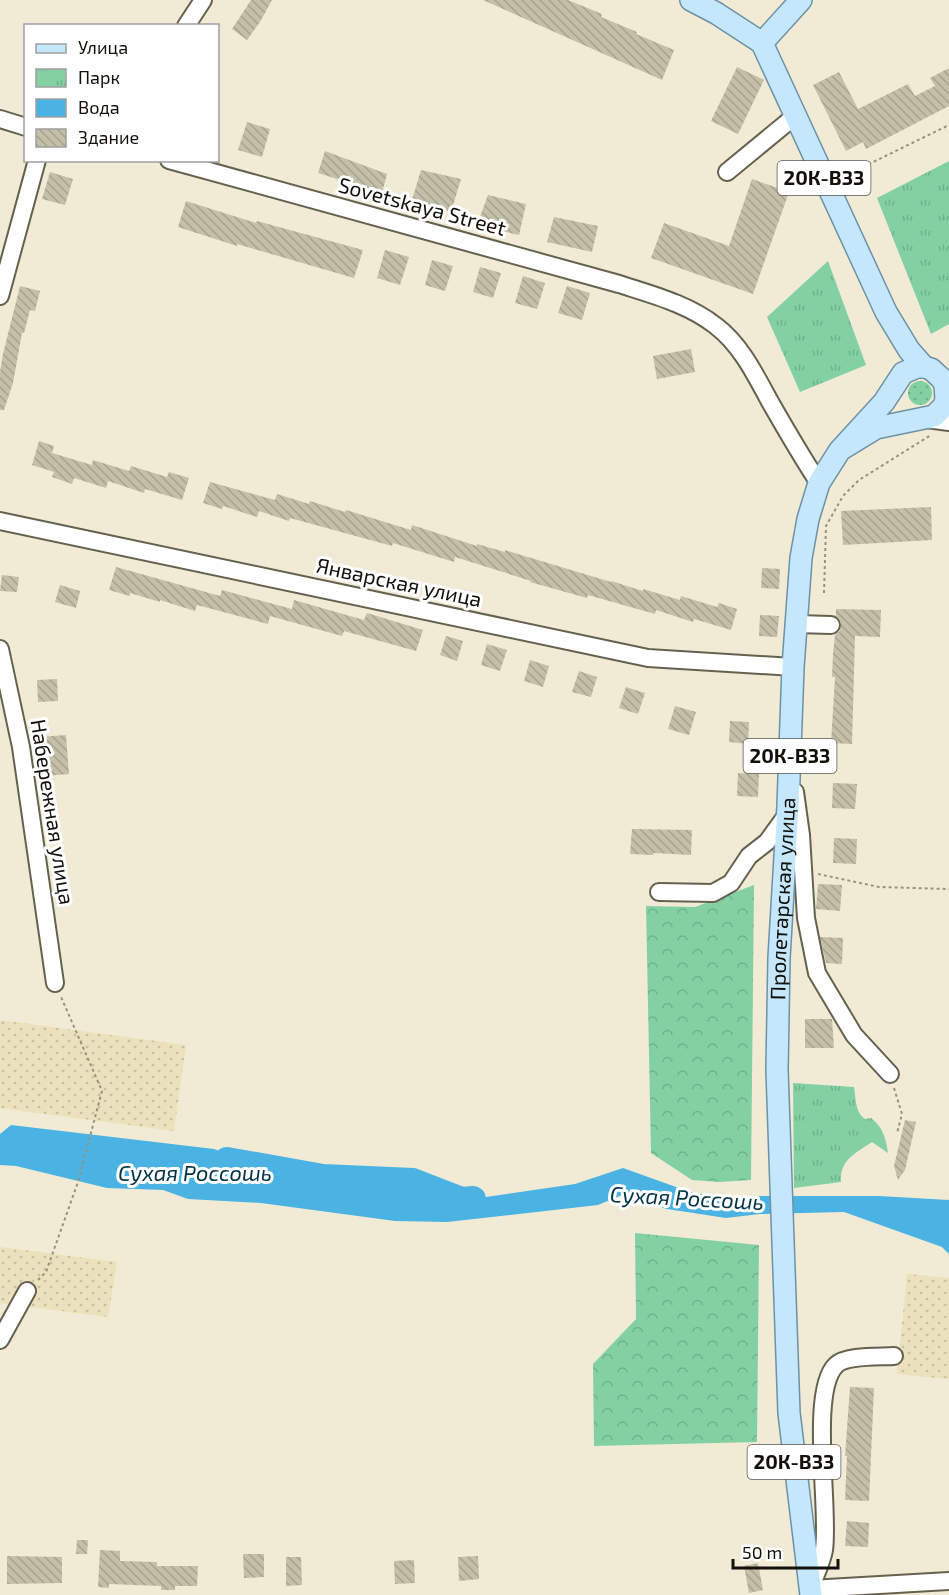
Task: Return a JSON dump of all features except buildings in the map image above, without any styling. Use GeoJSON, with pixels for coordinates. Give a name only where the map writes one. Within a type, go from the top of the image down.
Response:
{"type":"FeatureCollection","features":[{"type":"Feature","properties":{"kind":"main road"},"geometry":{"type":"LineString","coordinates":[[691,0],[716,12],[762,43],[801,0]]}},
{"type":"Feature","properties":{"kind":"main road","name":"20К-В33"},"geometry":{"type":"LineString","coordinates":[[762,43],[886,312],[909,350],[935,367],[948,396],[939,412],[926,425],[876,428],[840,450]]}},
{"type":"Feature","properties":{"kind":"main road","name":"20К-В33"},"geometry":{"type":"LineString","coordinates":[[886,312],[897,354],[894,399],[900,412],[926,425]]}},
{"type":"Feature","properties":{"kind":"main road"},"geometry":{"type":"LineString","coordinates":[[897,381],[910,369],[935,367]]}},
{"type":"Feature","properties":{"kind":"main road","name":"20К-В33"},"geometry":{"type":"LineString","coordinates":[[840,450],[884,402],[897,381]]}},
{"type":"Feature","properties":{"kind":"main road","name":"Пролетарская улица"},"geometry":{"type":"LineString","coordinates":[[811,1592],[789,1413],[777,1070],[779,958],[788,813],[793,667],[801,558],[807,519],[819,483],[840,450]]}},
{"type":"Feature","properties":{"kind":"street"},"geometry":{"type":"LineString","coordinates":[[187,24],[203,0]]}},
{"type":"Feature","properties":{"kind":"street"},"geometry":{"type":"LineString","coordinates":[[727,172],[795,116]]}},
{"type":"Feature","properties":{"kind":"street"},"geometry":{"type":"LineString","coordinates":[[0,119],[24,126]]}},
{"type":"Feature","properties":{"kind":"street"},"geometry":{"type":"LineString","coordinates":[[0,296],[36,162]]}},
{"type":"Feature","properties":{"kind":"street"},"geometry":{"type":"LineString","coordinates":[[176,162],[620,284],[694,311],[718,327],[745,358],[819,483]]}},
{"type":"Feature","properties":{"kind":"street"},"geometry":{"type":"LineString","coordinates":[[926,425],[949,422]]}},
{"type":"Feature","properties":{"kind":"street","name":"Январская улица"},"geometry":{"type":"LineString","coordinates":[[0,521],[648,658],[793,667]]}},
{"type":"Feature","properties":{"kind":"street"},"geometry":{"type":"LineString","coordinates":[[796,624],[831,625]]}},
{"type":"Feature","properties":{"kind":"street","name":"Набережная улица"},"geometry":{"type":"LineString","coordinates":[[0,650],[21,747],[55,983]]}},
{"type":"Feature","properties":{"kind":"street"},"geometry":{"type":"LineString","coordinates":[[790,760],[801,835],[806,918],[818,973],[854,1035],[890,1074]]}},
{"type":"Feature","properties":{"kind":"street"},"geometry":{"type":"LineString","coordinates":[[659,892],[713,893],[730,883],[750,856],[767,842],[788,813]]}},
{"type":"Feature","properties":{"kind":"street"},"geometry":{"type":"LineString","coordinates":[[0,1340],[27,1291]]}},
{"type":"Feature","properties":{"kind":"street"},"geometry":{"type":"LineString","coordinates":[[894,1356],[848,1359],[836,1364],[827,1377],[823,1398],[824,1550],[811,1592],[949,1581]]}},
{"type":"Feature","properties":{"kind":"path"},"geometry":{"type":"LineString","coordinates":[[820,170],[863,167],[949,125]]}},
{"type":"Feature","properties":{"kind":"path"},"geometry":{"type":"LineString","coordinates":[[824,593],[826,526],[843,496],[926,425]]}},
{"type":"Feature","properties":{"kind":"path"},"geometry":{"type":"LineString","coordinates":[[803,871],[879,887],[949,889]]}},
{"type":"Feature","properties":{"kind":"path"},"geometry":{"type":"LineString","coordinates":[[27,1291],[46,1272],[78,1182],[102,1091],[55,983]]}},
{"type":"Feature","properties":{"kind":"path"},"geometry":{"type":"LineString","coordinates":[[890,1074],[902,1114],[897,1133]]}},
{"type":"Feature","properties":{"kind":"green space"},"geometry":{"type":"Polygon","coordinates":[[[949,161],[949,324],[931,334],[877,198],[949,161]]]}},
{"type":"Feature","properties":{"kind":"green space"},"geometry":{"type":"Polygon","coordinates":[[[828,261],[866,365],[800,392],[767,317],[828,261]]]}},
{"type":"Feature","properties":{"kind":"green space"},"geometry":{"type":"Polygon","coordinates":[[[920,381],[925,382],[931,388],[931,398],[925,404],[920,405],[915,404],[909,398],[908,393],[909,388],[915,382],[920,381]]]}},
{"type":"Feature","properties":{"kind":"green space"},"geometry":{"type":"Polygon","coordinates":[[[754,885],[751,1180],[719,1182],[692,1180],[651,1153],[646,906],[695,907],[754,885]]]}},
{"type":"Feature","properties":{"kind":"green space"},"geometry":{"type":"Polygon","coordinates":[[[793,1083],[854,1087],[859,1113],[865,1119],[871,1118],[881,1129],[888,1153],[872,1142],[846,1163],[841,1174],[841,1182],[794,1188],[793,1083]]]}},
{"type":"Feature","properties":{"kind":"green space"},"geometry":{"type":"Polygon","coordinates":[[[635,1233],[759,1245],[757,1442],[594,1446],[593,1364],[636,1319],[635,1233]]]}},
{"type":"Feature","properties":{"kind":"sand"},"geometry":{"type":"Polygon","coordinates":[[[0,1020],[186,1045],[174,1131],[0,1108],[0,1020]]]}},
{"type":"Feature","properties":{"kind":"sand"},"geometry":{"type":"Polygon","coordinates":[[[0,1247],[117,1262],[108,1317],[0,1303],[0,1247]]]}},
{"type":"Feature","properties":{"kind":"sand"},"geometry":{"type":"Polygon","coordinates":[[[907,1274],[949,1278],[949,1379],[897,1374],[907,1274]]]}},
{"type":"Feature","properties":{"kind":"water","name":"Сухая Россошь"},"geometry":{"type":"Polygon","coordinates":[[[11,1125],[214,1149],[275,1171],[311,1188],[372,1191],[397,1180],[413,1181],[439,1191],[479,1198],[575,1184],[623,1168],[690,1192],[740,1201],[757,1196],[879,1196],[949,1200],[949,1254],[942,1247],[844,1212],[760,1214],[726,1218],[667,1209],[622,1195],[598,1205],[447,1222],[395,1221],[261,1203],[188,1199],[163,1190],[107,1188],[16,1166],[0,1165],[0,1134],[11,1125]]]}},
{"type":"Feature","properties":{"kind":"waterway","name":"Сухая Россошь"},"geometry":{"type":"LineString","coordinates":[[227,1160],[323,1177],[413,1181],[462,1200],[473,1199]]}}]}
